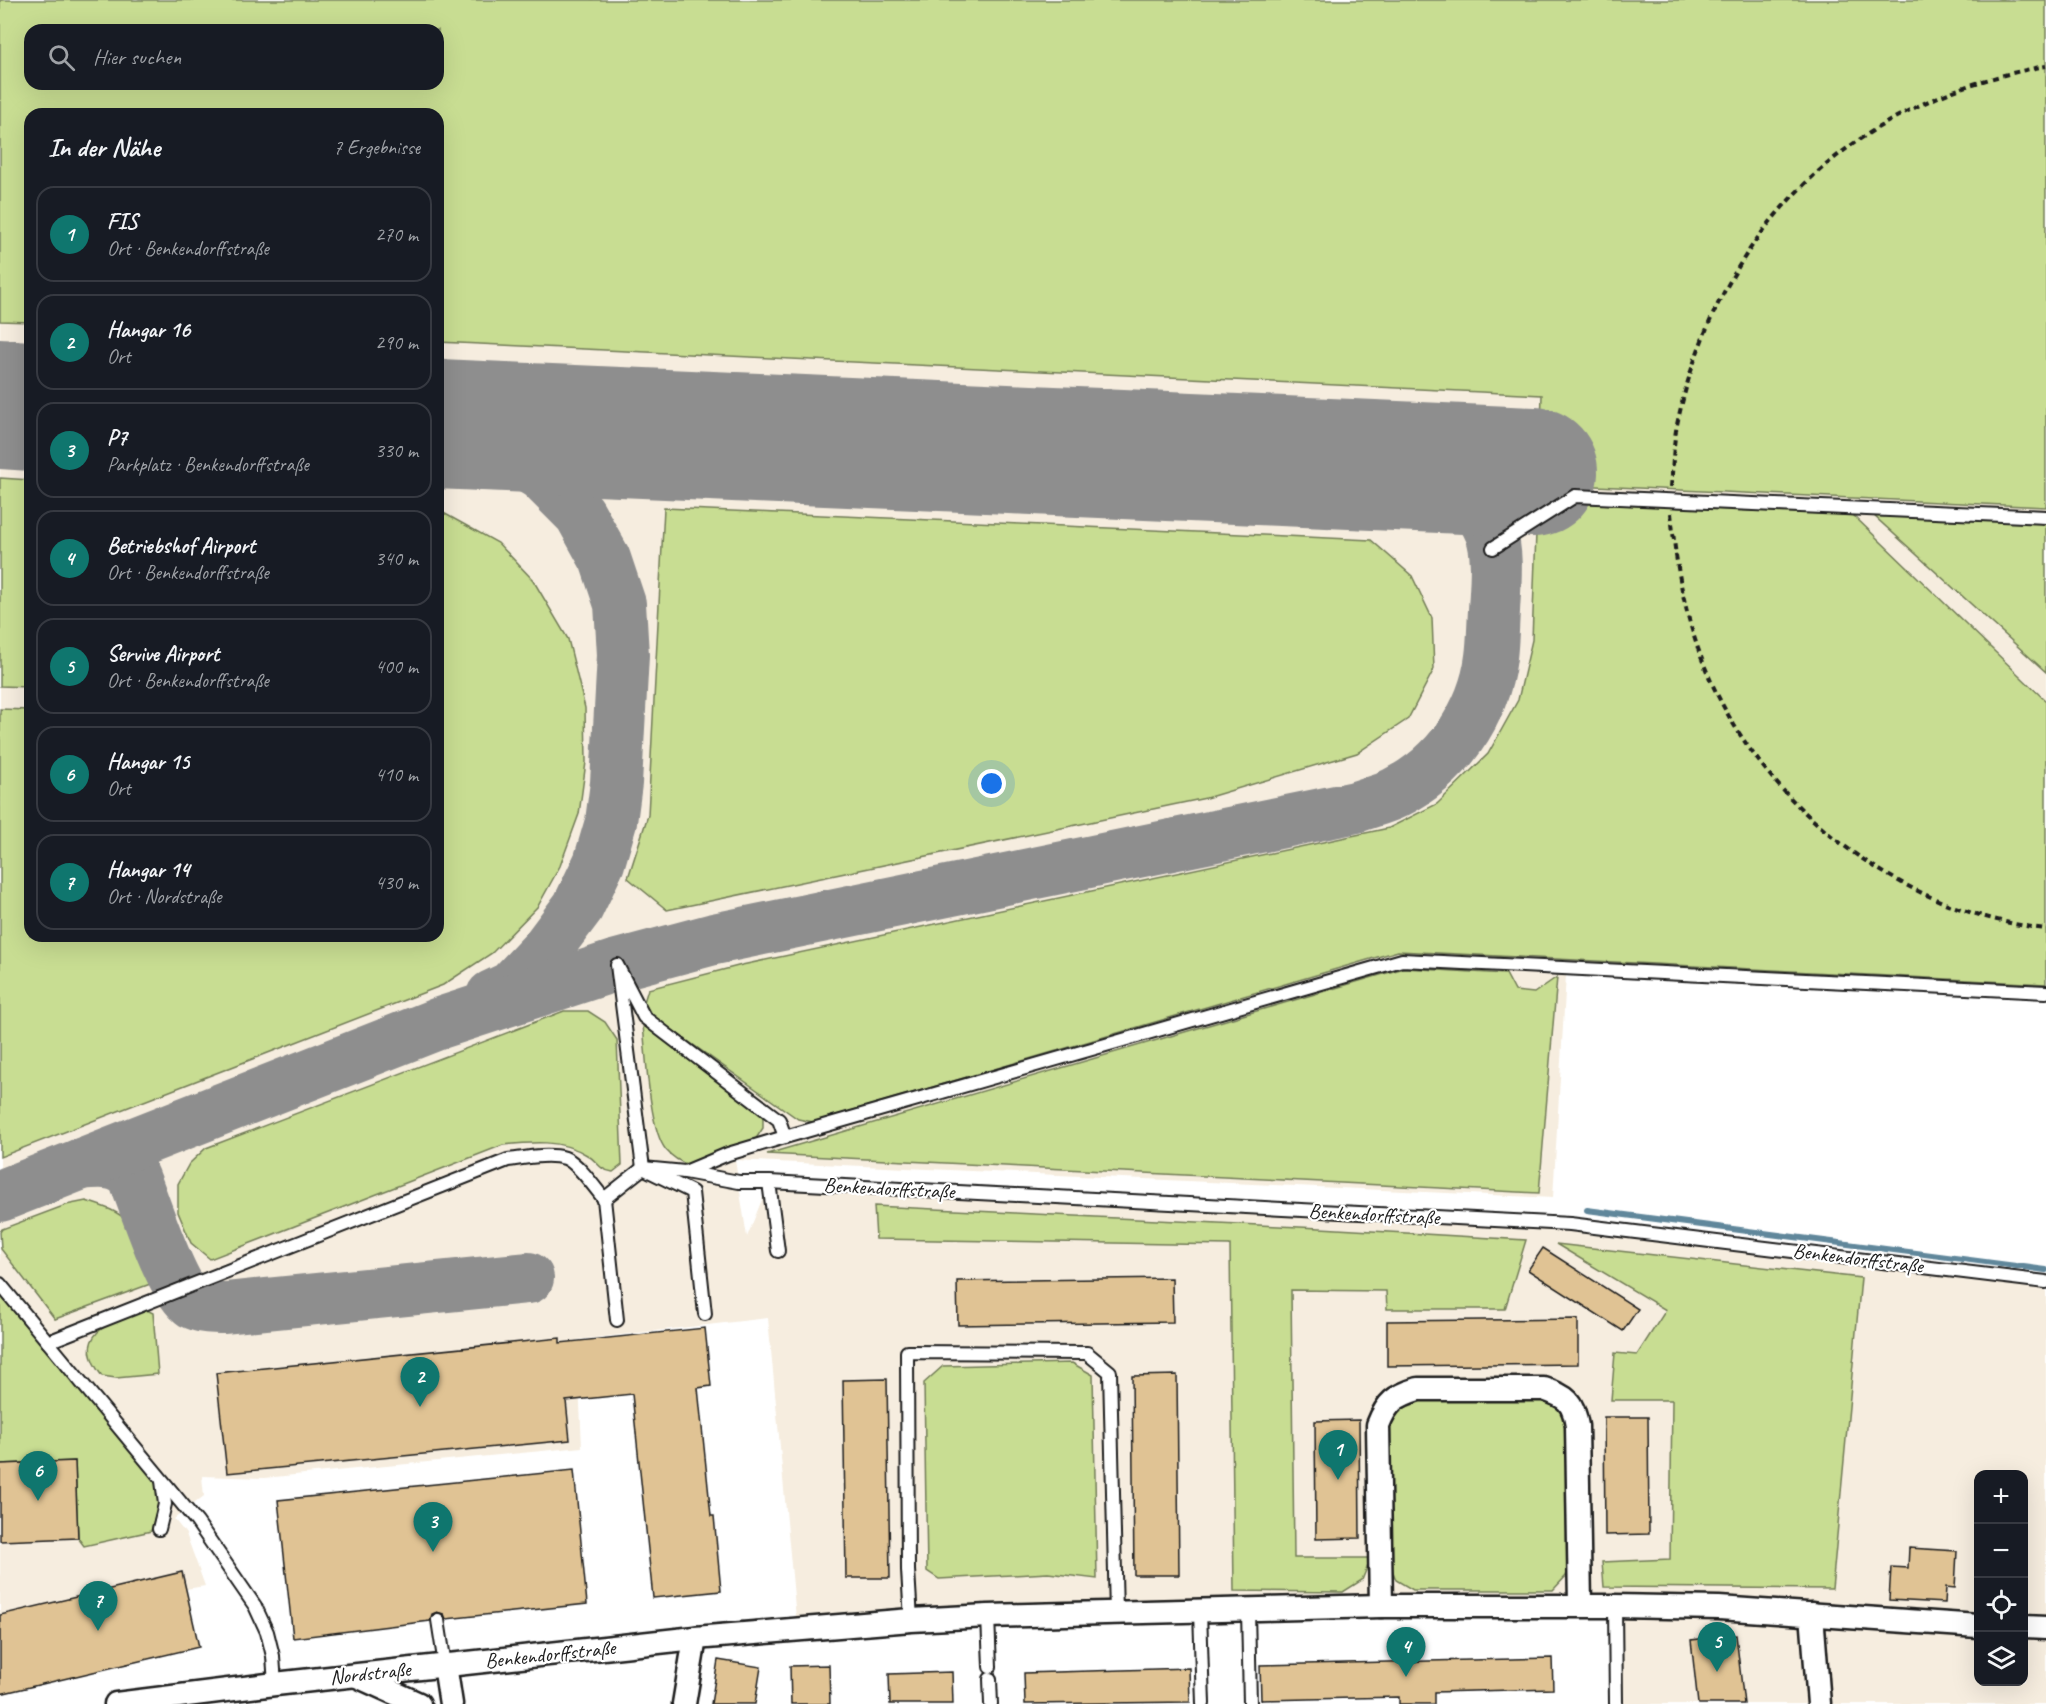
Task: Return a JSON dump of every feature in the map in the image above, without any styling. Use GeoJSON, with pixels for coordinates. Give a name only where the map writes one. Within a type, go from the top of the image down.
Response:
{"type":"FeatureCollection","features":[{"type":"Feature","properties":{"kind":"street"},"geometry":{"type":"LineString","coordinates":[[1381,1606],[1378,1425],[1385,1409],[1399,1395],[1418,1389],[1544,1389],[1563,1396],[1574,1408],[1577,1426],[1580,1605]]}},
{"type":"Feature","properties":{"kind":"street","name":"Benkendorffstraße"},"geometry":{"type":"LineString","coordinates":[[445,1665],[695,1638],[988,1616],[1381,1606],[1580,1605],[1719,1608],[1974,1626]]}},
{"type":"Feature","properties":{"kind":"street"},"geometry":{"type":"LineString","coordinates":[[1812,1614],[1819,1704]]}},
{"type":"Feature","properties":{"kind":"street"},"geometry":{"type":"LineString","coordinates":[[2028,1627],[2046,1628]]}},
{"type":"Feature","properties":{"kind":"street"},"geometry":{"type":"LineString","coordinates":[[684,1704],[695,1638]]}},
{"type":"Feature","properties":{"kind":"street","name":"Nordstraße"},"geometry":{"type":"LineString","coordinates":[[116,1704],[445,1665]]}},
{"type":"Feature","properties":{"kind":"street"},"geometry":{"type":"LineString","coordinates":[[445,1665],[452,1704]]}},
{"type":"Feature","properties":{"kind":"street"},"geometry":{"type":"LineString","coordinates":[[356,1675],[419,1704]]}},
{"type":"Feature","properties":{"kind":"lane"},"geometry":{"type":"LineString","coordinates":[[1493,548],[1575,496],[2046,517]]}},
{"type":"Feature","properties":{"kind":"lane"},"geometry":{"type":"LineString","coordinates":[[685,1172],[728,1154],[785,1137],[1402,960],[2046,992]]}},
{"type":"Feature","properties":{"kind":"lane"},"geometry":{"type":"LineString","coordinates":[[644,1168],[617,965],[644,1017],[779,1120],[785,1137]]}},
{"type":"Feature","properties":{"kind":"lane"},"geometry":{"type":"LineString","coordinates":[[48,1342],[508,1160],[545,1156],[566,1159],[584,1174],[604,1199],[617,1320]]}},
{"type":"Feature","properties":{"kind":"lane"},"geometry":{"type":"LineString","coordinates":[[604,1199],[644,1168]]}},
{"type":"Feature","properties":{"kind":"lane"},"geometry":{"type":"LineString","coordinates":[[644,1168],[692,1192],[705,1314]]}},
{"type":"Feature","properties":{"kind":"lane","name":"Benkendorffstraße"},"geometry":{"type":"LineString","coordinates":[[644,1168],[685,1172],[738,1182],[1570,1224],[2046,1282]]}},
{"type":"Feature","properties":{"kind":"lane"},"geometry":{"type":"LineString","coordinates":[[769,1182],[778,1251]]}},
{"type":"Feature","properties":{"kind":"lane"},"geometry":{"type":"LineString","coordinates":[[0,1284],[186,1510],[255,1606],[267,1632],[273,1656],[275,1684]]}},
{"type":"Feature","properties":{"kind":"lane"},"geometry":{"type":"LineString","coordinates":[[911,1620],[908,1570],[907,1352],[1087,1353],[1110,1372],[1116,1613]]}},
{"type":"Feature","properties":{"kind":"lane"},"geometry":{"type":"LineString","coordinates":[[159,1529],[165,1504],[162,1480]]}},
{"type":"Feature","properties":{"kind":"lane"},"geometry":{"type":"LineString","coordinates":[[1615,1606],[1616,1704]]}},
{"type":"Feature","properties":{"kind":"lane"},"geometry":{"type":"LineString","coordinates":[[1248,1610],[1250,1704]]}},
{"type":"Feature","properties":{"kind":"lane"},"geometry":{"type":"LineString","coordinates":[[1200,1611],[1203,1704]]}},
{"type":"Feature","properties":{"kind":"lane"},"geometry":{"type":"LineString","coordinates":[[988,1616],[991,1704]]}},
{"type":"Feature","properties":{"kind":"lane"},"geometry":{"type":"LineString","coordinates":[[438,1620],[445,1665]]}},
{"type":"Feature","properties":{"kind":"shaded area"},"geometry":{"type":"Polygon","coordinates":[[[0,0],[2046,0],[2046,999],[1566,975],[1553,1198],[735,1160],[747,1237],[769,1182],[1570,1224],[2046,1282],[2046,1704],[1616,1704],[1615,1606],[797,1629],[768,1318],[577,1340],[582,1447],[264,1478],[202,1476],[204,1496],[174,1519],[186,1534],[205,1586],[186,1589],[199,1647],[0,1694],[0,0]]]}},
{"type":"Feature","properties":{"kind":"green space"},"geometry":{"type":"Polygon","coordinates":[[[0,0],[2046,0],[2046,507],[1574,485],[1538,515],[1542,395],[444,342],[444,108],[24,108],[24,322],[0,321],[0,0]]]}},
{"type":"Feature","properties":{"kind":"green space"},"geometry":{"type":"Polygon","coordinates":[[[0,478],[24,480],[24,687],[0,686],[0,478]]]}},
{"type":"Feature","properties":{"kind":"green space"},"geometry":{"type":"Polygon","coordinates":[[[1576,503],[1853,515],[2046,701],[2046,984],[1398,951],[813,1122],[798,1119],[651,1015],[644,1002],[648,989],[742,965],[1389,828],[1437,804],[1488,754],[1518,700],[1532,640],[1536,533],[1576,503]]]}},
{"type":"Feature","properties":{"kind":"green space"},"geometry":{"type":"Polygon","coordinates":[[[664,508],[1371,540],[1412,576],[1432,618],[1434,669],[1408,719],[1357,753],[1206,798],[667,910],[628,878],[648,815],[664,508]]]}},
{"type":"Feature","properties":{"kind":"green space"},"geometry":{"type":"Polygon","coordinates":[[[444,513],[498,543],[533,580],[568,639],[585,708],[586,762],[579,814],[560,866],[538,906],[492,953],[443,985],[0,1157],[0,709],[24,710],[24,942],[444,942],[444,513]]]}},
{"type":"Feature","properties":{"kind":"green space"},"geometry":{"type":"Polygon","coordinates":[[[1872,514],[2046,523],[2046,672],[1872,514]]]}},
{"type":"Feature","properties":{"kind":"green space"},"geometry":{"type":"Polygon","coordinates":[[[1404,968],[1506,974],[1515,991],[1534,993],[1557,977],[1539,1193],[767,1154],[1404,968]]]}},
{"type":"Feature","properties":{"kind":"green space"},"geometry":{"type":"Polygon","coordinates":[[[564,1011],[588,1011],[605,1022],[617,1040],[622,1165],[613,1172],[601,1167],[587,1155],[567,1146],[535,1143],[503,1145],[210,1259],[191,1243],[178,1212],[178,1184],[189,1164],[206,1148],[564,1011]]]}},
{"type":"Feature","properties":{"kind":"green space"},"geometry":{"type":"Polygon","coordinates":[[[643,1025],[763,1116],[763,1128],[755,1140],[715,1153],[689,1165],[668,1153],[660,1140],[652,1109],[643,1025]]]}},
{"type":"Feature","properties":{"kind":"green space"},"geometry":{"type":"Polygon","coordinates":[[[86,1201],[114,1211],[128,1222],[139,1243],[153,1283],[55,1319],[1,1249],[0,1232],[2,1229],[66,1205],[86,1201]]]}},
{"type":"Feature","properties":{"kind":"green space"},"geometry":{"type":"Polygon","coordinates":[[[874,1206],[1526,1240],[1505,1309],[1387,1309],[1386,1291],[1291,1290],[1294,1558],[1371,1558],[1362,1580],[1343,1592],[1234,1591],[1230,1245],[876,1239],[874,1206]]]}},
{"type":"Feature","properties":{"kind":"green space"},"geometry":{"type":"Polygon","coordinates":[[[1556,1244],[1861,1278],[1832,1589],[1604,1587],[1602,1562],[1670,1559],[1672,1400],[1611,1400],[1615,1353],[1637,1355],[1666,1310],[1556,1244]]]}},
{"type":"Feature","properties":{"kind":"green space"},"geometry":{"type":"Polygon","coordinates":[[[0,1295],[158,1483],[158,1505],[151,1531],[84,1546],[78,1538],[75,1461],[0,1464],[0,1295]]]}},
{"type":"Feature","properties":{"kind":"green space"},"geometry":{"type":"Polygon","coordinates":[[[145,1309],[153,1313],[158,1374],[116,1378],[102,1376],[93,1362],[90,1350],[92,1340],[108,1324],[145,1309]]]}},
{"type":"Feature","properties":{"kind":"green space"},"geometry":{"type":"Polygon","coordinates":[[[1072,1363],[1093,1375],[1097,1579],[1048,1573],[939,1579],[927,1571],[924,1383],[943,1366],[1072,1363]]]}},
{"type":"Feature","properties":{"kind":"green space"},"geometry":{"type":"Polygon","coordinates":[[[1419,1397],[1542,1397],[1563,1409],[1572,1428],[1574,1554],[1566,1576],[1553,1590],[1413,1590],[1396,1580],[1388,1558],[1387,1426],[1399,1409],[1419,1397]]]}},
{"type":"Feature","properties":{"kind":"building"},"geometry":{"type":"Polygon","coordinates":[[[1543,1248],[1638,1309],[1623,1331],[1528,1270],[1543,1248]]]}},
{"type":"Feature","properties":{"kind":"building"},"geometry":{"type":"Polygon","coordinates":[[[1172,1278],[1173,1322],[958,1325],[957,1281],[1172,1278]]]}},
{"type":"Feature","properties":{"kind":"building"},"geometry":{"type":"Polygon","coordinates":[[[1578,1319],[1578,1364],[1387,1366],[1387,1321],[1578,1319]]]}},
{"type":"Feature","properties":{"kind":"building"},"geometry":{"type":"Polygon","coordinates":[[[705,1328],[711,1386],[698,1388],[721,1591],[653,1598],[632,1394],[566,1401],[570,1440],[227,1473],[216,1373],[560,1338],[560,1343],[705,1328]]]}},
{"type":"Feature","properties":{"kind":"building"},"geometry":{"type":"Polygon","coordinates":[[[1177,1375],[1179,1575],[1134,1575],[1132,1376],[1177,1375]]]}},
{"type":"Feature","properties":{"kind":"building"},"geometry":{"type":"Polygon","coordinates":[[[887,1379],[890,1578],[846,1578],[843,1380],[887,1379]]]}},
{"type":"Feature","properties":{"kind":"building"},"geometry":{"type":"Polygon","coordinates":[[[1604,1417],[1648,1417],[1649,1534],[1605,1535],[1604,1417]]]}},
{"type":"Feature","properties":{"kind":"building"},"geometry":{"type":"Polygon","coordinates":[[[1359,1420],[1360,1538],[1316,1539],[1315,1421],[1359,1420]]]}},
{"type":"Feature","properties":{"kind":"building"},"geometry":{"type":"Polygon","coordinates":[[[75,1461],[78,1538],[0,1541],[0,1464],[75,1461]]]}},
{"type":"Feature","properties":{"kind":"building"},"geometry":{"type":"Polygon","coordinates":[[[574,1470],[587,1604],[446,1619],[444,1614],[437,1612],[432,1614],[430,1621],[293,1638],[278,1500],[574,1470]]]}},
{"type":"Feature","properties":{"kind":"building"},"geometry":{"type":"Polygon","coordinates":[[[1909,1548],[1957,1551],[1955,1588],[1946,1587],[1945,1603],[1889,1600],[1891,1567],[1908,1568],[1909,1548]]]}},
{"type":"Feature","properties":{"kind":"building"},"geometry":{"type":"Polygon","coordinates":[[[182,1572],[199,1647],[0,1694],[0,1615],[182,1572]]]}},
{"type":"Feature","properties":{"kind":"building"},"geometry":{"type":"Polygon","coordinates":[[[1736,1635],[1744,1704],[1698,1704],[1691,1640],[1736,1635]]]}},
{"type":"Feature","properties":{"kind":"building"},"geometry":{"type":"Polygon","coordinates":[[[1552,1658],[1553,1689],[1434,1692],[1434,1704],[1399,1704],[1399,1697],[1261,1700],[1260,1665],[1552,1658]]]}},
{"type":"Feature","properties":{"kind":"building"},"geometry":{"type":"Polygon","coordinates":[[[718,1660],[761,1667],[755,1704],[711,1704],[718,1660]]]}},
{"type":"Feature","properties":{"kind":"building"},"geometry":{"type":"Polygon","coordinates":[[[829,1665],[830,1704],[791,1704],[790,1666],[829,1665]]]}},
{"type":"Feature","properties":{"kind":"building"},"geometry":{"type":"Polygon","coordinates":[[[1189,1668],[1190,1702],[1025,1704],[1024,1673],[1189,1668]]]}},
{"type":"Feature","properties":{"kind":"building"},"geometry":{"type":"Polygon","coordinates":[[[952,1672],[953,1704],[890,1704],[889,1674],[952,1672]]]}},
{"type":"Feature","properties":{"kind":"waterway"},"geometry":{"type":"LineString","coordinates":[[1587,1210],[2046,1270]]}},
{"type":"Feature","properties":{"kind":"taxiway"},"geometry":{"type":"LineString","coordinates":[[444,433],[496,448],[541,475],[580,514],[605,559],[620,604],[623,655],[616,783],[611,822],[599,863],[578,907],[545,951],[511,987],[492,996]]}},
{"type":"Feature","properties":{"kind":"taxiway"},"geometry":{"type":"LineString","coordinates":[[0,1196],[440,1023],[617,965],[714,939],[1356,807],[1395,793],[1431,769],[1460,737],[1480,699],[1491,657],[1496,571],[1491,533],[1477,507],[1447,469]]}},
{"type":"Feature","properties":{"kind":"taxiway"},"geometry":{"type":"LineString","coordinates":[[81,1164],[117,1165],[129,1172],[134,1178],[159,1245],[176,1281],[185,1295],[200,1306],[225,1308],[528,1278]]}},
{"type":"Feature","properties":{"kind":"runway"},"geometry":{"type":"LineString","coordinates":[[0,404],[24,406]]}},
{"type":"Feature","properties":{"kind":"runway"},"geometry":{"type":"LineString","coordinates":[[444,424],[1533,472]]}},
{"type":"Feature","properties":{"kind":"place","name":"Hangar 16"},"geometry":{"type":"Point","coordinates":[420,1407]}},
{"type":"Feature","properties":{"kind":"place","name":"FIS"},"geometry":{"type":"Point","coordinates":[1338,1480]}},
{"type":"Feature","properties":{"kind":"place","name":"Hangar 15"},"geometry":{"type":"Point","coordinates":[38,1501]}},
{"type":"Feature","properties":{"kind":"place","name":"P7"},"geometry":{"type":"Point","coordinates":[433,1552]}},
{"type":"Feature","properties":{"kind":"place","name":"Hangar 14"},"geometry":{"type":"Point","coordinates":[98,1631]}},
{"type":"Feature","properties":{"kind":"place","name":"Servive Airport"},"geometry":{"type":"Point","coordinates":[1717,1672]}},
{"type":"Feature","properties":{"kind":"place","name":"Betriebshof Airport"},"geometry":{"type":"Point","coordinates":[1406,1677]}}]}
